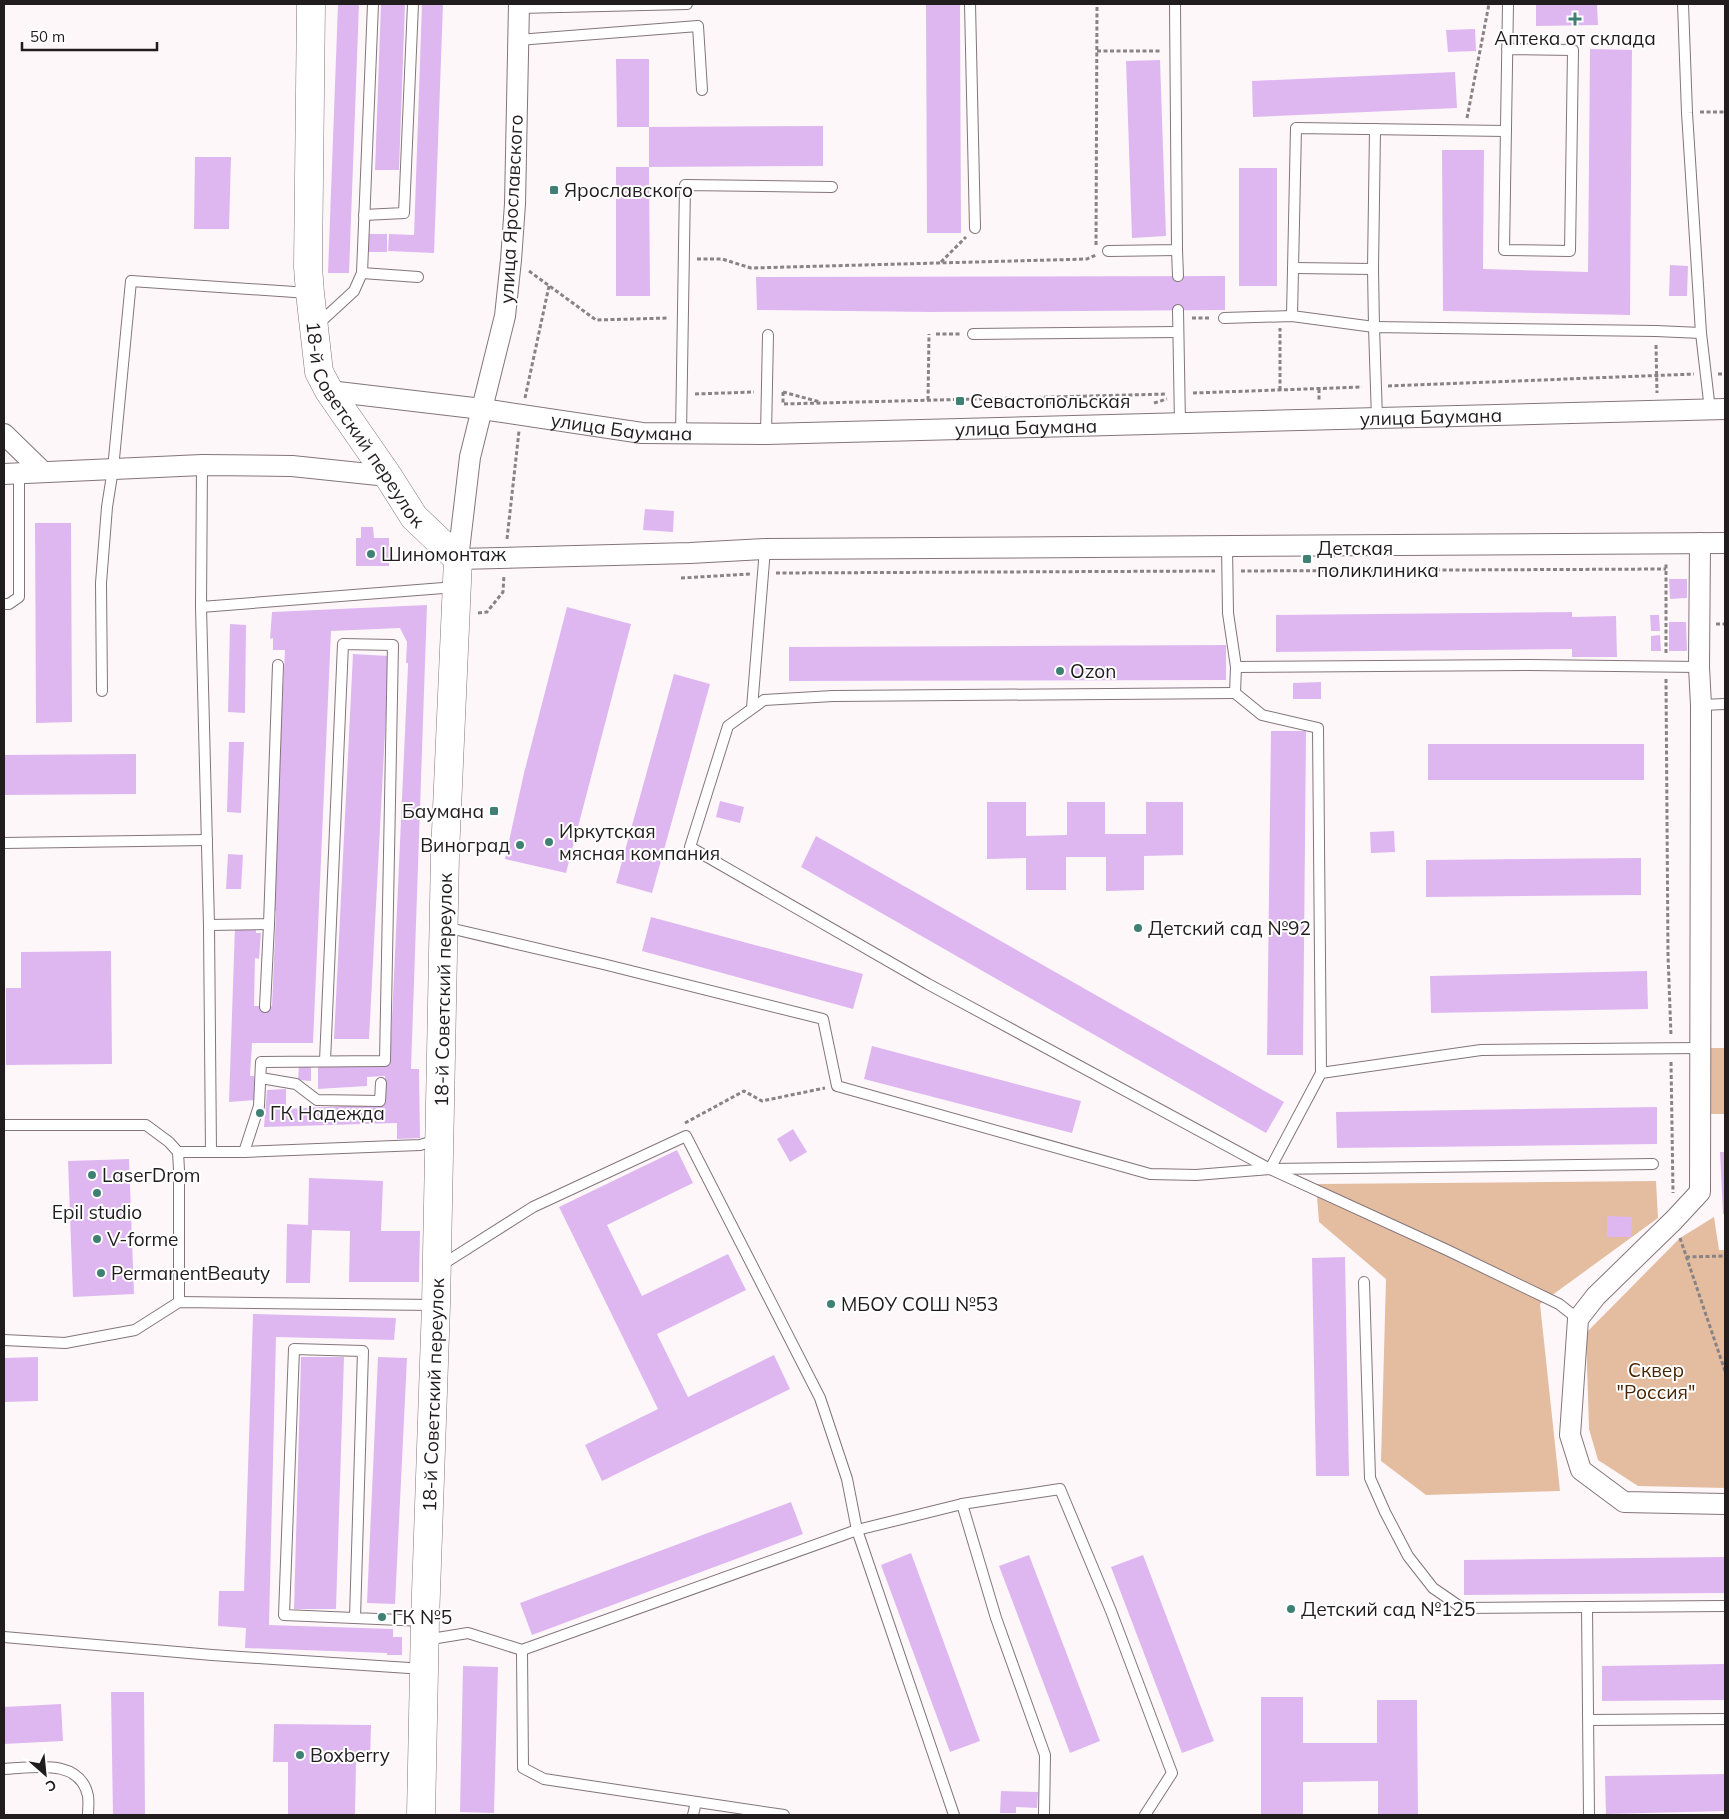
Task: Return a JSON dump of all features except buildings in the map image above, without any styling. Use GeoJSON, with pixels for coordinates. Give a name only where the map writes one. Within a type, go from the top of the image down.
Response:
{"type":"FeatureCollection","features":[{"type":"Feature","properties":{"kind":"street","name":"18-й Советский переулок"},"geometry":{"type":"LineString","coordinates":[[311,4],[308,267],[319,372],[329,391],[414,517],[458,559],[445,854],[437,1268],[421,1815]]}},
{"type":"Feature","properties":{"kind":"street","name":"улица Ярославского"},"geometry":{"type":"LineString","coordinates":[[458,559],[470,457],[505,316],[515,204],[519,6]]}},
{"type":"Feature","properties":{"kind":"street","name":"улица Баумана"},"geometry":{"type":"LineString","coordinates":[[329,391],[482,409],[642,433],[681,434],[766,434],[1718,410]]}},
{"type":"Feature","properties":{"kind":"street"},"geometry":{"type":"LineString","coordinates":[[4,434],[42,472]]}},
{"type":"Feature","properties":{"kind":"street"},"geometry":{"type":"LineString","coordinates":[[11,474],[202,466],[292,466],[388,476]]}},
{"type":"Feature","properties":{"kind":"street"},"geometry":{"type":"LineString","coordinates":[[1700,543],[1700,1192],[1596,1296],[1578,1319],[1570,1435],[1581,1470],[1624,1502],[1725,1504]]}},
{"type":"Feature","properties":{"kind":"street"},"geometry":{"type":"LineString","coordinates":[[458,559],[690,553],[765,549],[1725,543]]}},
{"type":"Feature","properties":{"kind":"lane"},"geometry":{"type":"LineString","coordinates":[[315,328],[354,291],[362,273],[372,4]]}},
{"type":"Feature","properties":{"kind":"lane"},"geometry":{"type":"LineString","coordinates":[[364,215],[404,213],[413,4]]}},
{"type":"Feature","properties":{"kind":"lane"},"geometry":{"type":"LineString","coordinates":[[519,6],[686,4]]}},
{"type":"Feature","properties":{"kind":"lane"},"geometry":{"type":"LineString","coordinates":[[970,4],[975,228]]}},
{"type":"Feature","properties":{"kind":"lane"},"geometry":{"type":"LineString","coordinates":[[1175,4],[1178,276]]}},
{"type":"Feature","properties":{"kind":"lane"},"geometry":{"type":"LineString","coordinates":[[1507,49],[1573,50],[1570,251],[1504,250],[1507,49],[1508,4]]}},
{"type":"Feature","properties":{"kind":"lane"},"geometry":{"type":"LineString","coordinates":[[1683,4],[1687,113],[1701,333],[1718,410]]}},
{"type":"Feature","properties":{"kind":"lane"},"geometry":{"type":"LineString","coordinates":[[518,40],[698,26],[702,90]]}},
{"type":"Feature","properties":{"kind":"lane"},"geometry":{"type":"LineString","coordinates":[[1292,316],[1296,128],[1506,131]]}},
{"type":"Feature","properties":{"kind":"lane"},"geometry":{"type":"LineString","coordinates":[[1375,130],[1373,269],[1377,419]]}},
{"type":"Feature","properties":{"kind":"lane"},"geometry":{"type":"LineString","coordinates":[[681,434],[685,185],[832,187]]}},
{"type":"Feature","properties":{"kind":"lane"},"geometry":{"type":"LineString","coordinates":[[1108,251],[1177,250]]}},
{"type":"Feature","properties":{"kind":"lane"},"geometry":{"type":"LineString","coordinates":[[1293,268],[1373,269]]}},
{"type":"Feature","properties":{"kind":"lane"},"geometry":{"type":"LineString","coordinates":[[362,273],[418,277]]}},
{"type":"Feature","properties":{"kind":"lane"},"geometry":{"type":"LineString","coordinates":[[102,691],[101,583],[107,507],[113,469],[131,281],[310,293]]}},
{"type":"Feature","properties":{"kind":"lane"},"geometry":{"type":"LineString","coordinates":[[1178,314],[1180,424]]}},
{"type":"Feature","properties":{"kind":"lane"},"geometry":{"type":"LineString","coordinates":[[1224,318],[1292,316],[1374,327],[1701,333]]}},
{"type":"Feature","properties":{"kind":"lane"},"geometry":{"type":"LineString","coordinates":[[973,334],[1178,332]]}},
{"type":"Feature","properties":{"kind":"lane"},"geometry":{"type":"LineString","coordinates":[[766,434],[768,335]]}},
{"type":"Feature","properties":{"kind":"lane"},"geometry":{"type":"LineString","coordinates":[[202,466],[201,607],[209,925],[211,1152]]}},
{"type":"Feature","properties":{"kind":"lane"},"geometry":{"type":"LineString","coordinates":[[4,604],[8,604],[19,597],[11,474]]}},
{"type":"Feature","properties":{"kind":"lane"},"geometry":{"type":"LineString","coordinates":[[1227,546],[1228,614],[1236,667],[1236,693]]}},
{"type":"Feature","properties":{"kind":"lane"},"geometry":{"type":"LineString","coordinates":[[752,708],[765,549]]}},
{"type":"Feature","properties":{"kind":"lane"},"geometry":{"type":"LineString","coordinates":[[201,607],[457,587]]}},
{"type":"Feature","properties":{"kind":"lane"},"geometry":{"type":"LineString","coordinates":[[244,1152],[259,1106],[262,1078],[261,1062],[385,1061],[393,646],[343,644],[325,1061]]}},
{"type":"Feature","properties":{"kind":"lane"},"geometry":{"type":"LineString","coordinates":[[266,1007],[278,665]]}},
{"type":"Feature","properties":{"kind":"lane"},"geometry":{"type":"LineString","coordinates":[[1236,667],[1699,667]]}},
{"type":"Feature","properties":{"kind":"lane"},"geometry":{"type":"LineString","coordinates":[[1270,1169],[1321,1073],[1318,728],[1262,715],[1236,693],[833,696],[764,700],[728,726],[690,847],[928,984],[1270,1169],[1559,1304],[1578,1319]]}},
{"type":"Feature","properties":{"kind":"lane"},"geometry":{"type":"LineString","coordinates":[[1701,705],[1725,704]]}},
{"type":"Feature","properties":{"kind":"lane"},"geometry":{"type":"LineString","coordinates":[[4,843],[207,840]]}},
{"type":"Feature","properties":{"kind":"lane"},"geometry":{"type":"LineString","coordinates":[[209,925],[268,924]]}},
{"type":"Feature","properties":{"kind":"lane"},"geometry":{"type":"LineString","coordinates":[[444,926],[823,1018],[838,1086],[1150,1174],[1196,1176],[1270,1169],[1653,1164]]}},
{"type":"Feature","properties":{"kind":"lane"},"geometry":{"type":"LineString","coordinates":[[1321,1073],[1481,1050],[1700,1048]]}},
{"type":"Feature","properties":{"kind":"lane"},"geometry":{"type":"LineString","coordinates":[[262,1078],[296,1084],[317,1100],[380,1101],[381,1083]]}},
{"type":"Feature","properties":{"kind":"lane"},"geometry":{"type":"LineString","coordinates":[[4,1125],[146,1125],[169,1142],[178,1152],[179,1302]]}},
{"type":"Feature","properties":{"kind":"lane"},"geometry":{"type":"LineString","coordinates":[[437,1268],[533,1207],[686,1136],[820,1398],[847,1479],[857,1530],[954,1815]]}},
{"type":"Feature","properties":{"kind":"lane"},"geometry":{"type":"LineString","coordinates":[[178,1152],[244,1152],[420,1145],[440,1139]]}},
{"type":"Feature","properties":{"kind":"lane"},"geometry":{"type":"LineString","coordinates":[[1364,1282],[1370,1478],[1408,1556],[1433,1588],[1462,1608],[1725,1606]]}},
{"type":"Feature","properties":{"kind":"lane"},"geometry":{"type":"LineString","coordinates":[[4,1340],[65,1343],[135,1330],[179,1302],[436,1305]]}},
{"type":"Feature","properties":{"kind":"lane"},"geometry":{"type":"LineString","coordinates":[[355,1618],[363,1351],[294,1349],[284,1615],[355,1618],[425,1631],[468,1633],[522,1650],[857,1530],[962,1504],[1060,1489],[1111,1611],[1172,1773],[1145,1815]]}},
{"type":"Feature","properties":{"kind":"lane"},"geometry":{"type":"LineString","coordinates":[[962,1504],[996,1618],[1045,1754],[1044,1815]]}},
{"type":"Feature","properties":{"kind":"lane"},"geometry":{"type":"LineString","coordinates":[[1587,1607],[1589,1815]]}},
{"type":"Feature","properties":{"kind":"lane"},"geometry":{"type":"LineString","coordinates":[[4,1637],[212,1655],[425,1669]]}},
{"type":"Feature","properties":{"kind":"lane"},"geometry":{"type":"LineString","coordinates":[[522,1650],[524,1768],[544,1779],[784,1815]]}},
{"type":"Feature","properties":{"kind":"lane"},"geometry":{"type":"LineString","coordinates":[[1588,1720],[1725,1719]]}},
{"type":"Feature","properties":{"kind":"lane"},"geometry":{"type":"LineString","coordinates":[[4,1769],[60,1767],[79,1776],[88,1795],[88,1815]]}},
{"type":"Feature","properties":{"kind":"lane"},"geometry":{"type":"LineString","coordinates":[[693,1815],[696,1802]]}},
{"type":"Feature","properties":{"kind":"path"},"geometry":{"type":"LineString","coordinates":[[1096,255],[1097,4]]}},
{"type":"Feature","properties":{"kind":"path"},"geometry":{"type":"LineString","coordinates":[[1464,131],[1489,4]]}},
{"type":"Feature","properties":{"kind":"path"},"geometry":{"type":"LineString","coordinates":[[1097,51],[1175,51]]}},
{"type":"Feature","properties":{"kind":"path"},"geometry":{"type":"LineString","coordinates":[[1687,113],[1725,112]]}},
{"type":"Feature","properties":{"kind":"path"},"geometry":{"type":"LineString","coordinates":[[940,263],[975,228]]}},
{"type":"Feature","properties":{"kind":"path"},"geometry":{"type":"LineString","coordinates":[[684,258],[722,259],[751,268],[1087,259],[1108,251]]}},
{"type":"Feature","properties":{"kind":"path"},"geometry":{"type":"LineString","coordinates":[[527,270],[596,320],[682,318]]}},
{"type":"Feature","properties":{"kind":"path"},"geometry":{"type":"LineString","coordinates":[[456,616],[486,612],[503,592],[504,557],[521,415],[550,286]]}},
{"type":"Feature","properties":{"kind":"path"},"geometry":{"type":"LineString","coordinates":[[1178,314],[1224,318]]}},
{"type":"Feature","properties":{"kind":"path"},"geometry":{"type":"LineString","coordinates":[[1656,331],[1657,411]]}},
{"type":"Feature","properties":{"kind":"path"},"geometry":{"type":"LineString","coordinates":[[928,400],[929,334]]}},
{"type":"Feature","properties":{"kind":"path"},"geometry":{"type":"LineString","coordinates":[[936,334],[973,334]]}},
{"type":"Feature","properties":{"kind":"path"},"geometry":{"type":"LineString","coordinates":[[681,394],[783,392],[826,403]]}},
{"type":"Feature","properties":{"kind":"path"},"geometry":{"type":"LineString","coordinates":[[783,392],[783,404],[1041,398]]}},
{"type":"Feature","properties":{"kind":"path"},"geometry":{"type":"LineString","coordinates":[[1666,561],[1668,955],[1674,1220],[1725,1371]]}},
{"type":"Feature","properties":{"kind":"path"},"geometry":{"type":"LineString","coordinates":[[682,578],[764,573],[1666,569]]}},
{"type":"Feature","properties":{"kind":"path"},"geometry":{"type":"LineString","coordinates":[[686,1136],[682,1125],[744,1091],[762,1101],[838,1086]]}},
{"type":"Feature","properties":{"kind":"path"},"geometry":{"type":"LineString","coordinates":[[1686,1257],[1725,1256]]}},
{"type":"Feature","properties":{"kind":"green space"},"geometry":{"type":"Polygon","coordinates":[[[1700,1048],[1725,1048],[1725,1114],[1700,1114],[1700,1048]]]}},
{"type":"Feature","properties":{"kind":"green space"},"geometry":{"type":"Polygon","coordinates":[[[1656,1181],[1658,1218],[1540,1304],[1560,1491],[1426,1495],[1381,1461],[1386,1279],[1319,1222],[1316,1184],[1656,1181]]]}},
{"type":"Feature","properties":{"kind":"green space","name":"Сквер \"Россия\""},"geometry":{"type":"Polygon","coordinates":[[[1714,1217],[1719,1250],[1725,1250],[1725,1488],[1638,1486],[1598,1460],[1589,1429],[1586,1333],[1680,1238],[1714,1217]]]}},
{"type":"Feature","properties":{"kind":"place","name":"Аптека от склада"},"geometry":{"type":"Point","coordinates":[1575,19]}},
{"type":"Feature","properties":{"kind":"place","name":"Ярославского"},"geometry":{"type":"Point","coordinates":[554,190]}},
{"type":"Feature","properties":{"kind":"place","name":"Севастопольская"},"geometry":{"type":"Point","coordinates":[960,401]}},
{"type":"Feature","properties":{"kind":"place","name":"Шиномонтаж"},"geometry":{"type":"Point","coordinates":[371,554]}},
{"type":"Feature","properties":{"kind":"place","name":"Детская поликлиника"},"geometry":{"type":"Point","coordinates":[1307,559]}},
{"type":"Feature","properties":{"kind":"place","name":"Ozon"},"geometry":{"type":"Point","coordinates":[1060,671]}},
{"type":"Feature","properties":{"kind":"place","name":"Баумана"},"geometry":{"type":"Point","coordinates":[494,811]}},
{"type":"Feature","properties":{"kind":"place","name":"Иркутская мясная компания"},"geometry":{"type":"Point","coordinates":[549,842]}},
{"type":"Feature","properties":{"kind":"place","name":"Виноград"},"geometry":{"type":"Point","coordinates":[520,845]}},
{"type":"Feature","properties":{"kind":"place","name":"Детский сад №92"},"geometry":{"type":"Point","coordinates":[1138,928]}},
{"type":"Feature","properties":{"kind":"place","name":"ГК Надежда"},"geometry":{"type":"Point","coordinates":[260,1113]}},
{"type":"Feature","properties":{"kind":"place","name":"LaseгDrom"},"geometry":{"type":"Point","coordinates":[92,1175]}},
{"type":"Feature","properties":{"kind":"place","name":"Epil studio"},"geometry":{"type":"Point","coordinates":[97,1193]}},
{"type":"Feature","properties":{"kind":"place","name":"V-forme"},"geometry":{"type":"Point","coordinates":[97,1239]}},
{"type":"Feature","properties":{"kind":"place","name":"PermanentBeauty"},"geometry":{"type":"Point","coordinates":[101,1273]}},
{"type":"Feature","properties":{"kind":"place","name":"МБОУ СОШ №53"},"geometry":{"type":"Point","coordinates":[831,1304]}},
{"type":"Feature","properties":{"kind":"place","name":"Детский сад №125"},"geometry":{"type":"Point","coordinates":[1291,1609]}},
{"type":"Feature","properties":{"kind":"place","name":"ГК №5"},"geometry":{"type":"Point","coordinates":[382,1617]}},
{"type":"Feature","properties":{"kind":"place","name":"Boxberry"},"geometry":{"type":"Point","coordinates":[300,1755]}}]}
